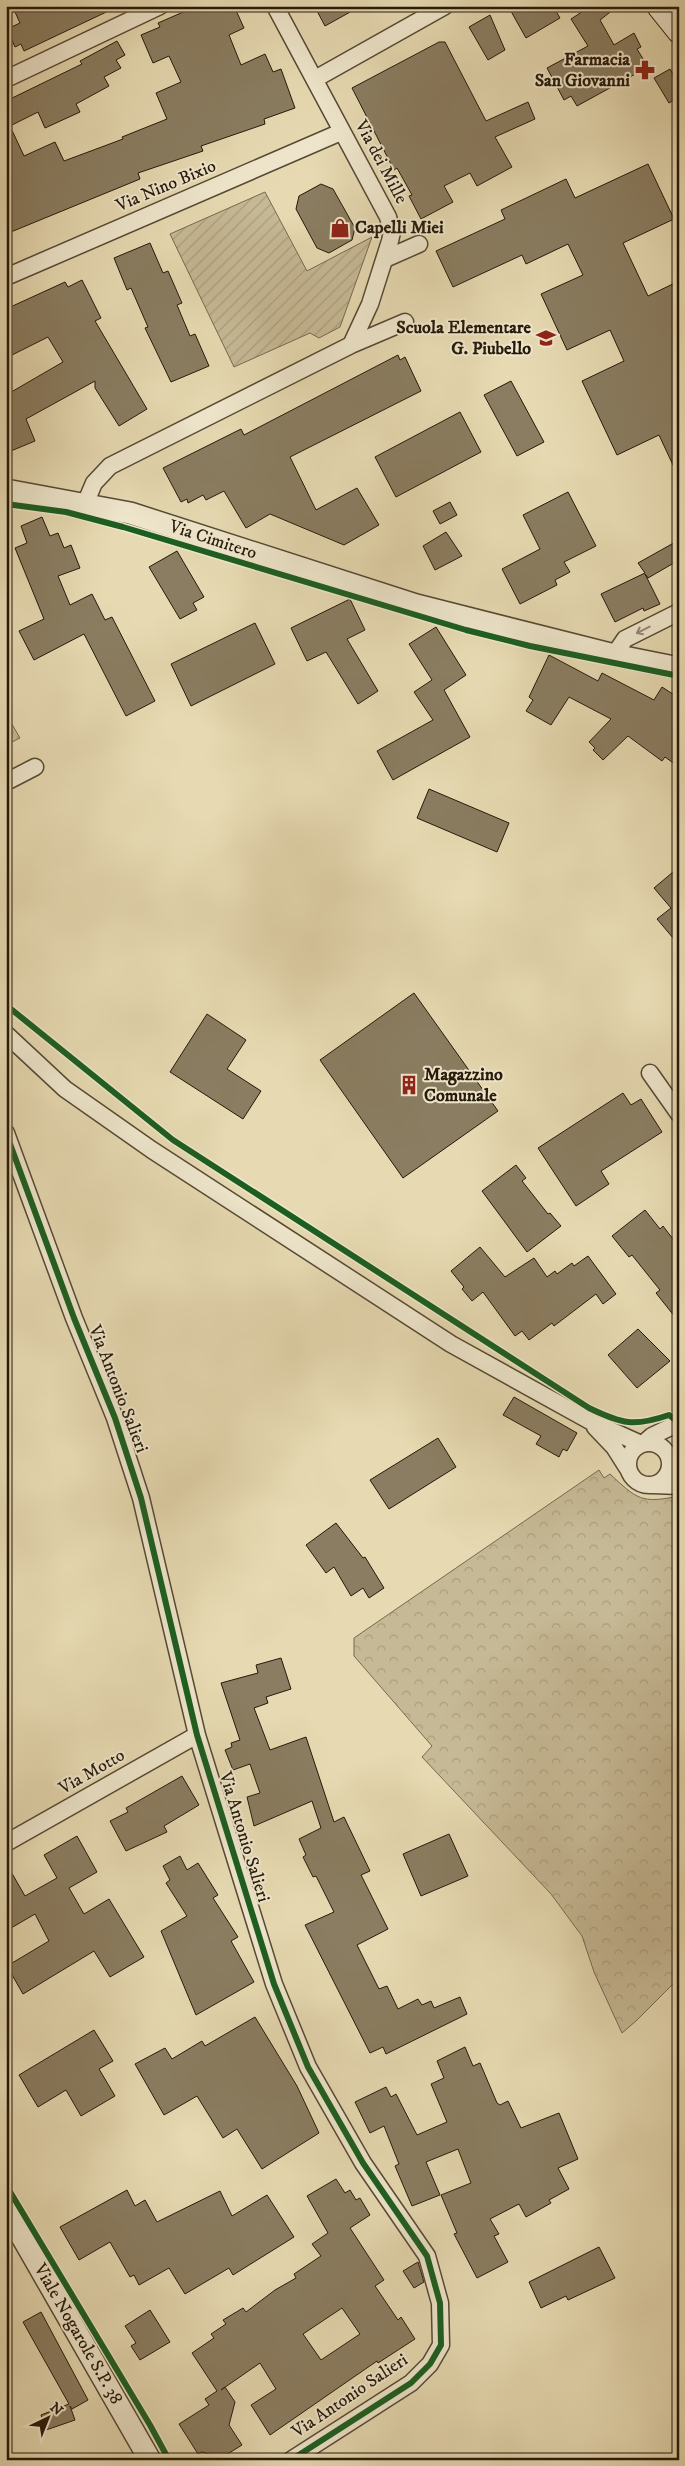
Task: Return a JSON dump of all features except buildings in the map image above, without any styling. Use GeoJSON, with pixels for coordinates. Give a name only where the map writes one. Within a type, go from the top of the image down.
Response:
{"type":"FeatureCollection","features":[{"type":"Feature","properties":{"kind":"main road"},"geometry":{"type":"LineString","coordinates":[[659,6],[679,31]]}},
{"type":"Feature","properties":{"kind":"street"},"geometry":{"type":"LineString","coordinates":[[6,79],[160,6]]}},
{"type":"Feature","properties":{"kind":"street","name":"Via dei Mille"},"geometry":{"type":"LineString","coordinates":[[275,6],[388,217],[392,232],[370,304],[351,345]]}},
{"type":"Feature","properties":{"kind":"street"},"geometry":{"type":"LineString","coordinates":[[315,79],[444,6]]}},
{"type":"Feature","properties":{"kind":"street","name":"Via Nino Bixio"},"geometry":{"type":"LineString","coordinates":[[6,277],[341,132]]}},
{"type":"Feature","properties":{"kind":"street"},"geometry":{"type":"LineString","coordinates":[[385,259],[419,244]]}},
{"type":"Feature","properties":{"kind":"street"},"geometry":{"type":"LineString","coordinates":[[85,504],[94,483],[110,466],[351,345],[405,322]]}},
{"type":"Feature","properties":{"kind":"street","name":"Via Cimitero"},"geometry":{"type":"LineString","coordinates":[[6,490],[130,513],[416,605],[614,655],[679,668]]}},
{"type":"Feature","properties":{"kind":"street"},"geometry":{"type":"LineString","coordinates":[[614,655],[625,639],[679,612]]}},
{"type":"Feature","properties":{"kind":"street"},"geometry":{"type":"LineString","coordinates":[[6,782],[35,767]]}},
{"type":"Feature","properties":{"kind":"street"},"geometry":{"type":"LineString","coordinates":[[6,1034],[65,1089],[152,1150],[451,1344],[590,1421],[643,1444],[659,1446],[672,1462]]}},
{"type":"Feature","properties":{"kind":"street"},"geometry":{"type":"LineString","coordinates":[[650,1073],[679,1114]]}},
{"type":"Feature","properties":{"kind":"street","name":"Via Antonio Salieri"},"geometry":{"type":"LineString","coordinates":[[6,1133],[74,1318],[115,1418],[141,1498],[197,1735],[274,1984],[308,2067],[363,2162],[427,2256],[440,2303],[441,2344],[430,2364],[411,2383],[291,2460]]}},
{"type":"Feature","properties":{"kind":"street"},"geometry":{"type":"LineString","coordinates":[[590,1421],[614,1447],[630,1475],[640,1484],[679,1486]]}},
{"type":"Feature","properties":{"kind":"street"},"geometry":{"type":"LineString","coordinates":[[628,1469],[628,1457],[635,1447],[643,1444],[652,1436],[679,1423]]}},
{"type":"Feature","properties":{"kind":"street"},"geometry":{"type":"LineString","coordinates":[[653,1485],[664,1479],[670,1468],[679,1423]]}},
{"type":"Feature","properties":{"kind":"street","name":"Via Motto"},"geometry":{"type":"LineString","coordinates":[[6,1843],[197,1735]]}},
{"type":"Feature","properties":{"kind":"street","name":"Viale Nogarole S.P. 38"},"geometry":{"type":"LineString","coordinates":[[6,2209],[150,2460]]}},
{"type":"Feature","properties":{"kind":"green space"},"geometry":{"type":"Polygon","coordinates":[[[265,192],[307,271],[372,237],[340,327],[319,338],[310,333],[234,367],[170,234],[265,192]]]}},
{"type":"Feature","properties":{"kind":"green space"},"geometry":{"type":"Polygon","coordinates":[[[6,714],[20,738],[6,745],[6,714]]]}},
{"type":"Feature","properties":{"kind":"green space"},"geometry":{"type":"Polygon","coordinates":[[[599,1470],[604,1478],[610,1474],[627,1489],[640,1497],[656,1499],[679,1496],[679,1978],[622,2033],[594,1972],[582,1936],[551,1894],[422,1757],[432,1746],[354,1656],[354,1638],[599,1470]]]}},
{"type":"Feature","properties":{"kind":"cycle path"},"geometry":{"type":"LineString","coordinates":[[6,504],[66,512],[123,527],[466,630],[530,646],[679,676]]}},
{"type":"Feature","properties":{"kind":"cycle path"},"geometry":{"type":"LineString","coordinates":[[6,1005],[173,1140],[589,1408],[610,1418],[628,1422],[646,1421],[669,1415],[679,1423]]}},
{"type":"Feature","properties":{"kind":"cycle path"},"geometry":{"type":"LineString","coordinates":[[6,1133],[74,1318],[115,1418],[141,1498],[197,1735],[274,1984],[308,2067],[363,2163],[427,2256],[440,2303],[441,2345],[430,2364],[411,2383],[291,2460]]}},
{"type":"Feature","properties":{"kind":"cycle path"},"geometry":{"type":"LineString","coordinates":[[6,2185],[150,2425],[169,2460]]}},
{"type":"Feature","properties":{"kind":"place","name":"Farmacia San Giovanni"},"geometry":{"type":"Point","coordinates":[645,70]}},
{"type":"Feature","properties":{"kind":"place","name":"Capelli Miei"},"geometry":{"type":"Point","coordinates":[340,228]}},
{"type":"Feature","properties":{"kind":"place","name":"Scuola Elementare G. Piubello"},"geometry":{"type":"Point","coordinates":[546,338]}},
{"type":"Feature","properties":{"kind":"place","name":"Magazzino Comunale"},"geometry":{"type":"Point","coordinates":[409,1085]}}]}
